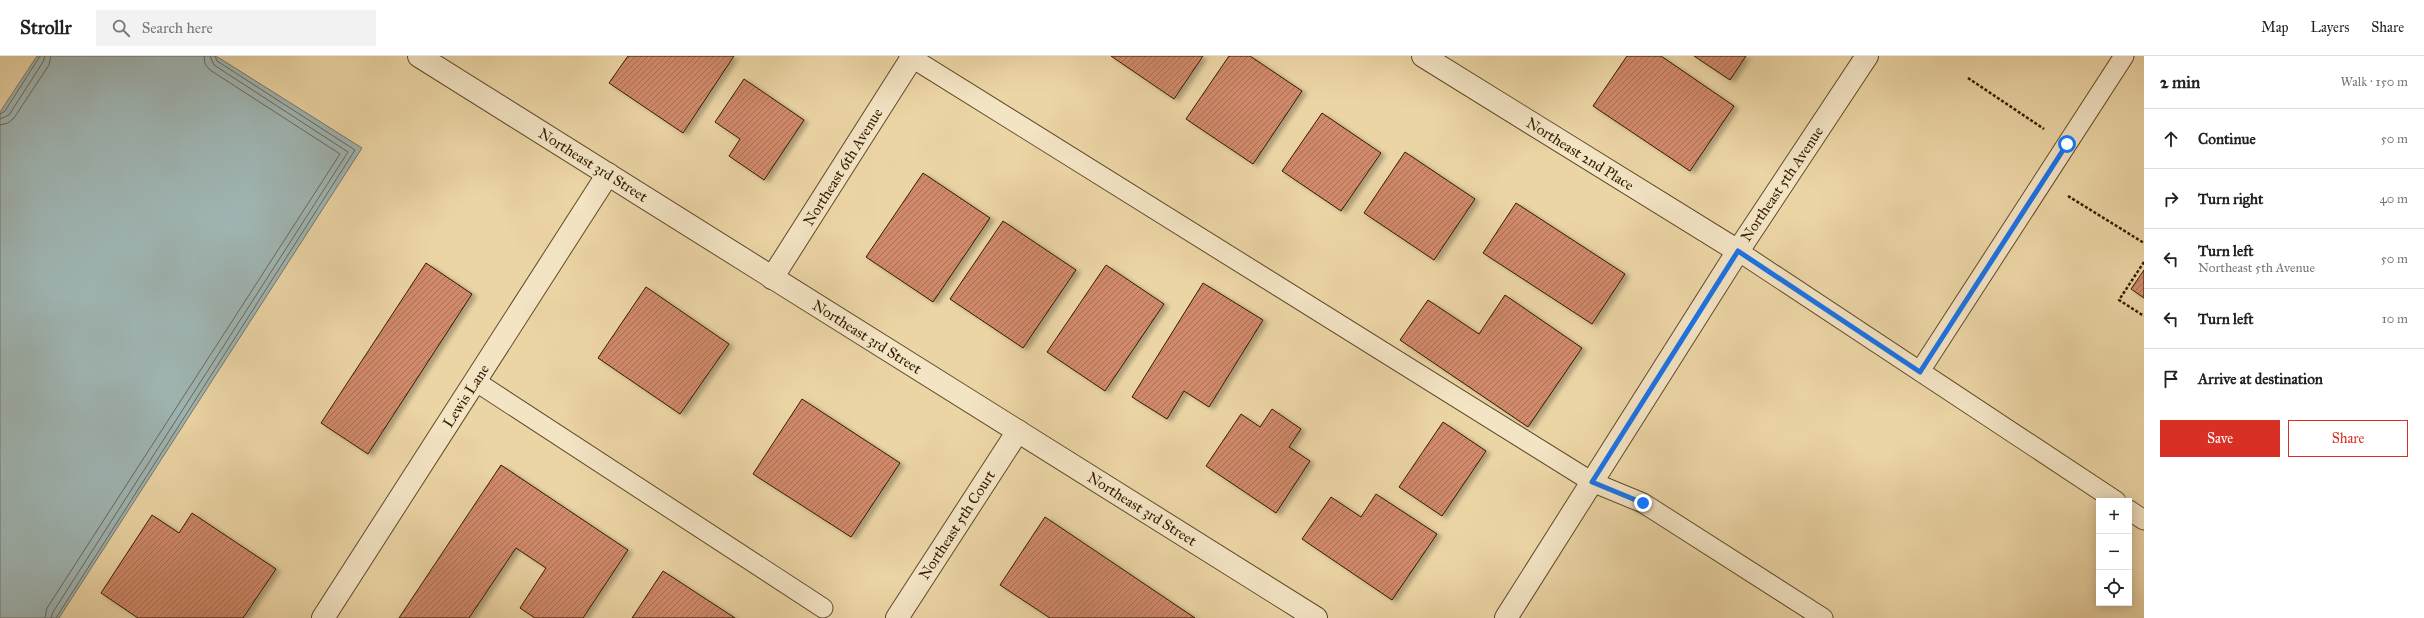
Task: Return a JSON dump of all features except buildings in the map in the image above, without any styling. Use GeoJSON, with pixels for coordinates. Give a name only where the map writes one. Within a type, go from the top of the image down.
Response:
{"type":"FeatureCollection","features":[{"type":"Feature","properties":{"kind":"street","name":"Northeast 3rd Street"},"geometry":{"type":"LineString","coordinates":[[419,56],[1316,618]]}},
{"type":"Feature","properties":{"kind":"street","name":"Northeast 2nd Place"},"geometry":{"type":"LineString","coordinates":[[1423,56],[1738,251]]}},
{"type":"Feature","properties":{"kind":"street","name":"Northeast 5th Avenue"},"geometry":{"type":"LineString","coordinates":[[1506,618],[1738,251],[1867,56]]}},
{"type":"Feature","properties":{"kind":"street","name":"Northeast 6th Avenue"},"geometry":{"type":"LineString","coordinates":[[772,278],[911,57]]}},
{"type":"Feature","properties":{"kind":"street","name":"Lewis Lane"},"geometry":{"type":"LineString","coordinates":[[323,618],[608,174]]}},
{"type":"Feature","properties":{"kind":"street","name":"Northeast 5th Court"},"geometry":{"type":"LineString","coordinates":[[897,618],[1018,431]]}},
{"type":"Feature","properties":{"kind":"lane"},"geometry":{"type":"LineString","coordinates":[[1920,372],[2124,56]]}},
{"type":"Feature","properties":{"kind":"lane"},"geometry":{"type":"LineString","coordinates":[[911,57],[1592,482],[1643,503],[1824,618]]}},
{"type":"Feature","properties":{"kind":"lane"},"geometry":{"type":"LineString","coordinates":[[1738,251],[2111,498]]}},
{"type":"Feature","properties":{"kind":"lane"},"geometry":{"type":"LineString","coordinates":[[475,381],[823,608]]}},
{"type":"Feature","properties":{"kind":"lane"},"geometry":{"type":"LineString","coordinates":[[2132,512],[2144,520]]}},
{"type":"Feature","properties":{"kind":"path"},"geometry":{"type":"LineString","coordinates":[[1968,78],[2067,144]]}},
{"type":"Feature","properties":{"kind":"path"},"geometry":{"type":"LineString","coordinates":[[2063,192],[2144,242]]}},
{"type":"Feature","properties":{"kind":"path"},"geometry":{"type":"LineString","coordinates":[[2144,262],[2119,300],[2144,316]]}},
{"type":"Feature","properties":{"kind":"water"},"geometry":{"type":"Polygon","coordinates":[[[37,56],[216,56],[362,148],[59,618],[0,618],[0,112],[37,56]]]}},
{"type":"Feature","properties":{"kind":"route"},"geometry":{"type":"LineString","coordinates":[[1643,503],[1592,482],[1738,251],[1920,372],[2067,144]]}}]}
